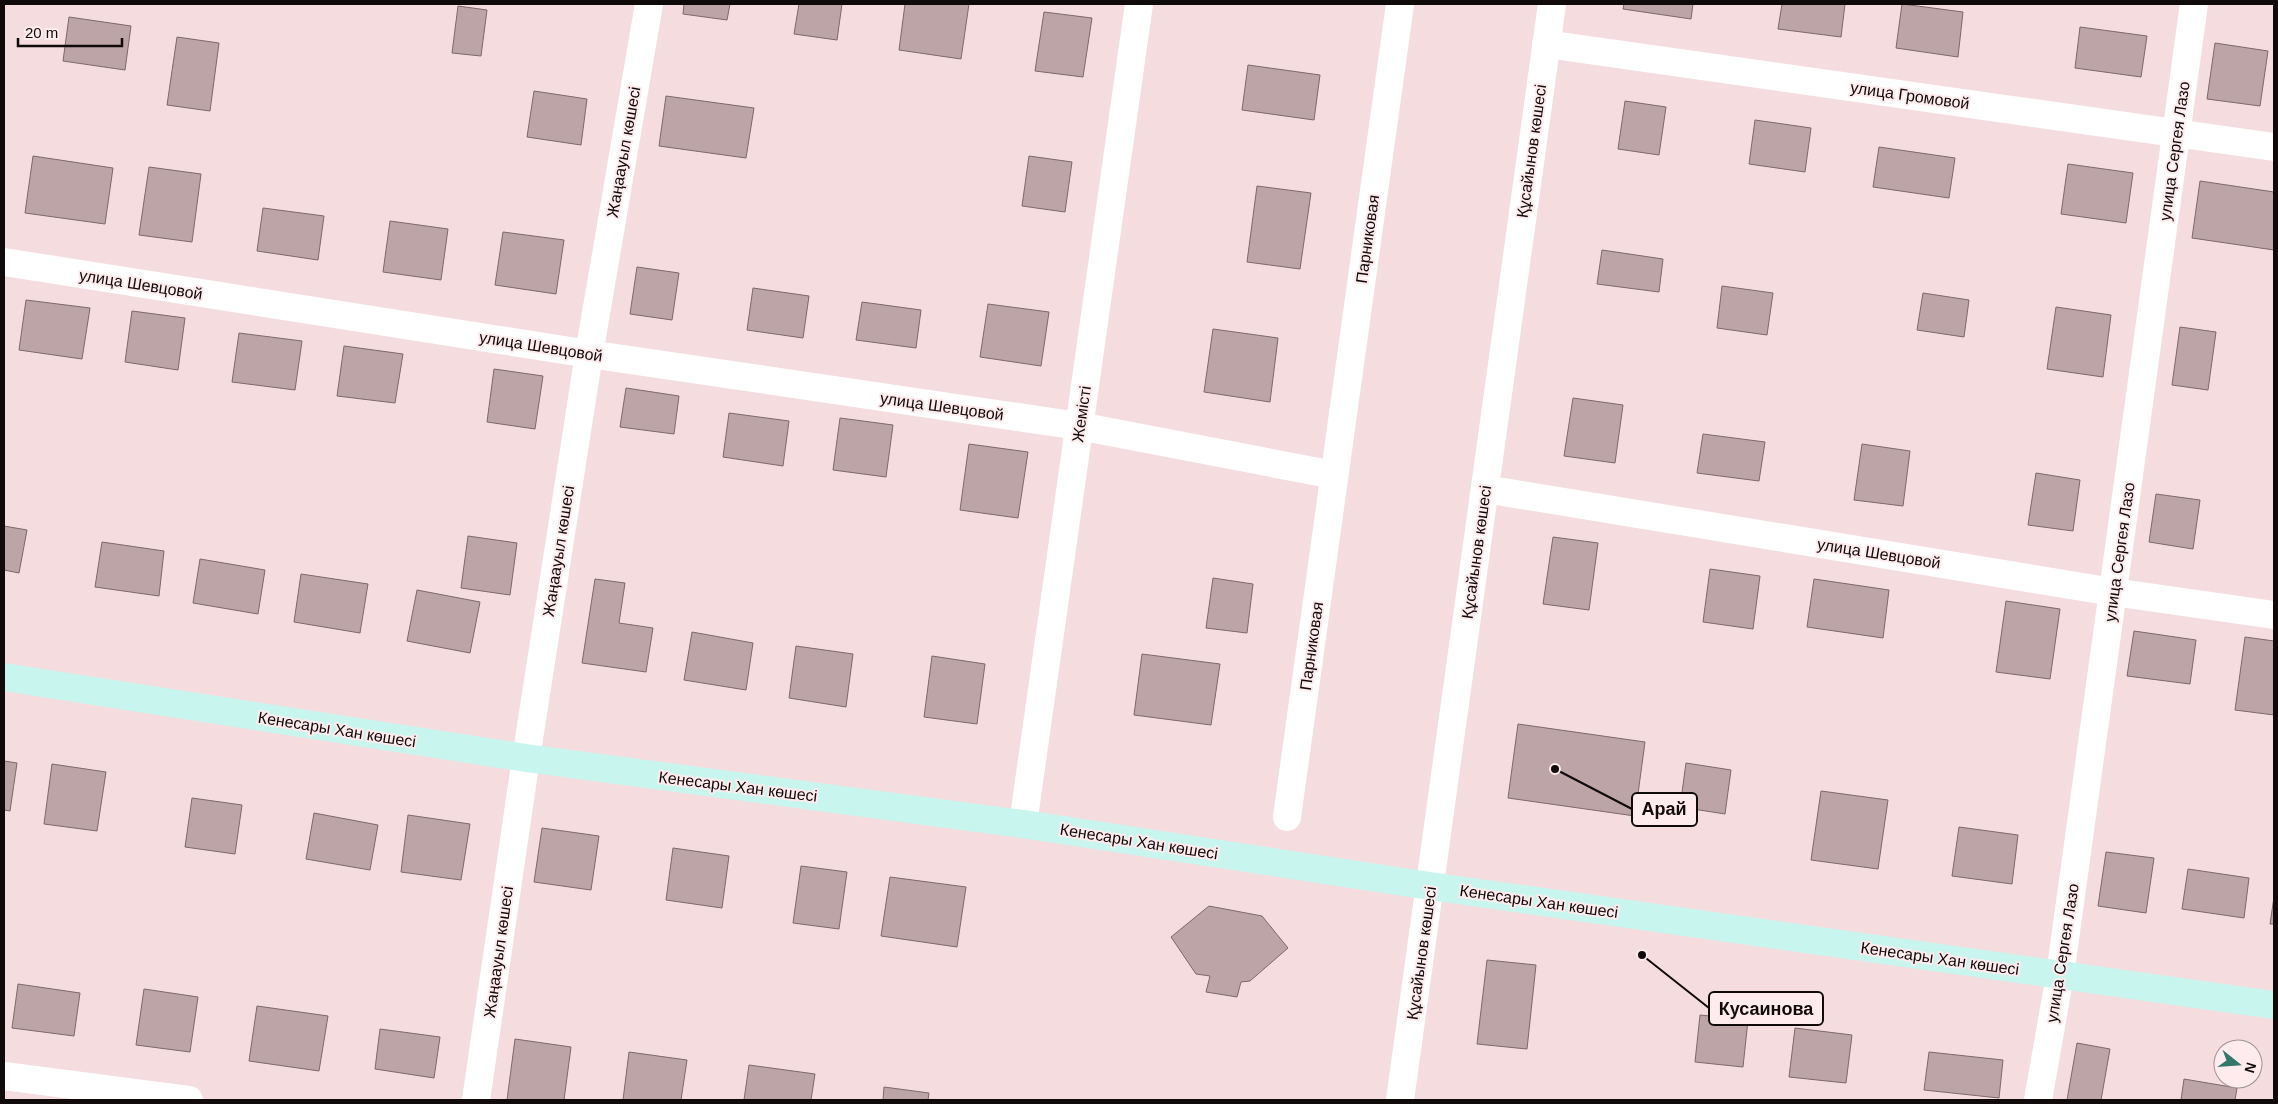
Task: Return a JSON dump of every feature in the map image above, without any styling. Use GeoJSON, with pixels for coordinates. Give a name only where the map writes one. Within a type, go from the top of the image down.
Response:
{"type":"FeatureCollection","features":[{"type":"Feature","properties":{"kind":"main road","name":"Кенесары Хан көшесі"},"geometry":{"type":"LineString","coordinates":[[4,677],[526,758],[1023,824],[1430,886],[2274,1005]]}},
{"type":"Feature","properties":{"kind":"street","name":"Жаңаауыл көшесі"},"geometry":{"type":"LineString","coordinates":[[476,1100],[526,758],[589,354],[649,4]]}},
{"type":"Feature","properties":{"kind":"street","name":"Жемісті"},"geometry":{"type":"LineString","coordinates":[[1023,824],[1138,4]]}},
{"type":"Feature","properties":{"kind":"street","name":"Парниковая"},"geometry":{"type":"LineString","coordinates":[[1287,817],[1400,4]]}},
{"type":"Feature","properties":{"kind":"street","name":"Құсайынов көшесі"},"geometry":{"type":"LineString","coordinates":[[1400,1100],[1552,4]]}},
{"type":"Feature","properties":{"kind":"street","name":"улица Сергея Лазо"},"geometry":{"type":"LineString","coordinates":[[2038,1100],[2060,975],[2194,4]]}},
{"type":"Feature","properties":{"kind":"street","name":"улица Громовой"},"geometry":{"type":"LineString","coordinates":[[1546,44],[2274,147]]}},
{"type":"Feature","properties":{"kind":"street","name":"улица Шевцовой"},"geometry":{"type":"LineString","coordinates":[[4,262],[589,354],[1079,426]]}},
{"type":"Feature","properties":{"kind":"street"},"geometry":{"type":"LineString","coordinates":[[1079,426],[1334,474]]}},
{"type":"Feature","properties":{"kind":"street","name":"улица Шевцовой"},"geometry":{"type":"LineString","coordinates":[[1485,489],[2113,592],[2274,615]]}},
{"type":"Feature","properties":{"kind":"street"},"geometry":{"type":"LineString","coordinates":[[4,1076],[189,1100]]}},
{"type":"Feature","properties":{"kind":"building"},"geometry":{"type":"Polygon","coordinates":[[[684,4],[730,4],[727,20],[683,14],[684,4]]]}},
{"type":"Feature","properties":{"kind":"building"},"geometry":{"type":"Polygon","coordinates":[[[799,4],[842,4],[837,40],[794,34],[799,4]]]}},
{"type":"Feature","properties":{"kind":"building"},"geometry":{"type":"Polygon","coordinates":[[[905,4],[969,4],[961,59],[899,50],[905,4]]]}},
{"type":"Feature","properties":{"kind":"building"},"geometry":{"type":"Polygon","coordinates":[[[1624,4],[1693,4],[1691,19],[1623,9],[1624,4]]]}},
{"type":"Feature","properties":{"kind":"building"},"geometry":{"type":"Polygon","coordinates":[[[1782,4],[1845,4],[1841,37],[1778,29],[1782,4]]]}},
{"type":"Feature","properties":{"kind":"building"},"geometry":{"type":"Polygon","coordinates":[[[1902,4],[1963,12],[1958,57],[1896,48],[1902,4]]]}},
{"type":"Feature","properties":{"kind":"building"},"geometry":{"type":"Polygon","coordinates":[[[458,6],[487,10],[481,56],[452,53],[458,6]]]}},
{"type":"Feature","properties":{"kind":"building"},"geometry":{"type":"Polygon","coordinates":[[[1044,12],[1092,18],[1083,77],[1035,71],[1044,12]]]}},
{"type":"Feature","properties":{"kind":"building"},"geometry":{"type":"Polygon","coordinates":[[[69,17],[131,26],[125,70],[63,61],[69,17]]]}},
{"type":"Feature","properties":{"kind":"building"},"geometry":{"type":"Polygon","coordinates":[[[2080,27],[2147,36],[2141,77],[2075,68],[2080,27]]]}},
{"type":"Feature","properties":{"kind":"building"},"geometry":{"type":"Polygon","coordinates":[[[177,37],[219,43],[210,111],[167,105],[177,37]]]}},
{"type":"Feature","properties":{"kind":"building"},"geometry":{"type":"Polygon","coordinates":[[[2215,43],[2268,51],[2260,106],[2207,99],[2215,43]]]}},
{"type":"Feature","properties":{"kind":"building"},"geometry":{"type":"Polygon","coordinates":[[[1248,65],[1320,75],[1314,120],[1242,110],[1248,65]]]}},
{"type":"Feature","properties":{"kind":"building"},"geometry":{"type":"Polygon","coordinates":[[[534,91],[587,99],[581,145],[527,137],[534,91]]]}},
{"type":"Feature","properties":{"kind":"building"},"geometry":{"type":"Polygon","coordinates":[[[666,96],[754,108],[746,158],[659,146],[666,96]]]}},
{"type":"Feature","properties":{"kind":"building"},"geometry":{"type":"Polygon","coordinates":[[[1625,101],[1666,107],[1659,155],[1618,149],[1625,101]]]}},
{"type":"Feature","properties":{"kind":"building"},"geometry":{"type":"Polygon","coordinates":[[[1755,120],[1811,128],[1805,172],[1749,164],[1755,120]]]}},
{"type":"Feature","properties":{"kind":"building"},"geometry":{"type":"Polygon","coordinates":[[[1879,147],[1955,158],[1949,198],[1873,187],[1879,147]]]}},
{"type":"Feature","properties":{"kind":"building"},"geometry":{"type":"Polygon","coordinates":[[[33,156],[113,168],[105,224],[25,213],[33,156]]]}},
{"type":"Feature","properties":{"kind":"building"},"geometry":{"type":"Polygon","coordinates":[[[1029,156],[1072,162],[1065,212],[1022,206],[1029,156]]]}},
{"type":"Feature","properties":{"kind":"building"},"geometry":{"type":"Polygon","coordinates":[[[2068,164],[2133,173],[2126,223],[2061,214],[2068,164]]]}},
{"type":"Feature","properties":{"kind":"building"},"geometry":{"type":"Polygon","coordinates":[[[149,167],[201,174],[192,242],[139,235],[149,167]]]}},
{"type":"Feature","properties":{"kind":"building"},"geometry":{"type":"Polygon","coordinates":[[[2200,181],[2274,192],[2274,250],[2192,238],[2200,181]]]}},
{"type":"Feature","properties":{"kind":"building"},"geometry":{"type":"Polygon","coordinates":[[[1257,186],[1311,193],[1300,269],[1247,262],[1257,186]]]}},
{"type":"Feature","properties":{"kind":"building"},"geometry":{"type":"Polygon","coordinates":[[[263,208],[324,216],[318,260],[257,251],[263,208]]]}},
{"type":"Feature","properties":{"kind":"building"},"geometry":{"type":"Polygon","coordinates":[[[390,221],[448,229],[441,280],[383,272],[390,221]]]}},
{"type":"Feature","properties":{"kind":"building"},"geometry":{"type":"Polygon","coordinates":[[[503,232],[564,240],[556,294],[495,285],[503,232]]]}},
{"type":"Feature","properties":{"kind":"building"},"geometry":{"type":"Polygon","coordinates":[[[1602,250],[1663,259],[1659,292],[1597,284],[1602,250]]]}},
{"type":"Feature","properties":{"kind":"building"},"geometry":{"type":"Polygon","coordinates":[[[637,267],[679,273],[672,320],[630,314],[637,267]]]}},
{"type":"Feature","properties":{"kind":"building"},"geometry":{"type":"Polygon","coordinates":[[[1722,286],[1773,293],[1767,335],[1717,328],[1722,286]]]}},
{"type":"Feature","properties":{"kind":"building"},"geometry":{"type":"Polygon","coordinates":[[[753,288],[809,296],[803,338],[747,330],[753,288]]]}},
{"type":"Feature","properties":{"kind":"building"},"geometry":{"type":"Polygon","coordinates":[[[1923,293],[1969,300],[1964,337],[1917,330],[1923,293]]]}},
{"type":"Feature","properties":{"kind":"building"},"geometry":{"type":"Polygon","coordinates":[[[26,300],[90,308],[82,359],[19,350],[26,300]]]}},
{"type":"Feature","properties":{"kind":"building"},"geometry":{"type":"Polygon","coordinates":[[[862,302],[921,310],[916,348],[856,340],[862,302]]]}},
{"type":"Feature","properties":{"kind":"building"},"geometry":{"type":"Polygon","coordinates":[[[988,304],[1049,312],[1041,366],[980,357],[988,304]]]}},
{"type":"Feature","properties":{"kind":"building"},"geometry":{"type":"Polygon","coordinates":[[[2056,307],[2111,315],[2103,377],[2047,369],[2056,307]]]}},
{"type":"Feature","properties":{"kind":"building"},"geometry":{"type":"Polygon","coordinates":[[[132,311],[185,318],[178,370],[125,362],[132,311]]]}},
{"type":"Feature","properties":{"kind":"building"},"geometry":{"type":"Polygon","coordinates":[[[2180,327],[2216,332],[2208,390],[2172,385],[2180,327]]]}},
{"type":"Feature","properties":{"kind":"building"},"geometry":{"type":"Polygon","coordinates":[[[1213,329],[1278,338],[1270,402],[1204,392],[1213,329]]]}},
{"type":"Feature","properties":{"kind":"building"},"geometry":{"type":"Polygon","coordinates":[[[239,333],[302,341],[295,390],[232,382],[239,333]]]}},
{"type":"Feature","properties":{"kind":"building"},"geometry":{"type":"Polygon","coordinates":[[[344,346],[403,354],[395,403],[337,396],[344,346]]]}},
{"type":"Feature","properties":{"kind":"building"},"geometry":{"type":"Polygon","coordinates":[[[494,369],[543,376],[535,429],[487,422],[494,369]]]}},
{"type":"Feature","properties":{"kind":"building"},"geometry":{"type":"Polygon","coordinates":[[[626,388],[679,396],[674,434],[620,427],[626,388]]]}},
{"type":"Feature","properties":{"kind":"building"},"geometry":{"type":"Polygon","coordinates":[[[1573,398],[1623,405],[1615,463],[1564,456],[1573,398]]]}},
{"type":"Feature","properties":{"kind":"building"},"geometry":{"type":"Polygon","coordinates":[[[729,413],[789,421],[783,466],[723,457],[729,413]]]}},
{"type":"Feature","properties":{"kind":"building"},"geometry":{"type":"Polygon","coordinates":[[[840,418],[893,425],[886,477],[833,470],[840,418]]]}},
{"type":"Feature","properties":{"kind":"building"},"geometry":{"type":"Polygon","coordinates":[[[1703,434],[1765,442],[1759,481],[1697,473],[1703,434]]]}},
{"type":"Feature","properties":{"kind":"building"},"geometry":{"type":"Polygon","coordinates":[[[969,444],[1028,452],[1018,518],[960,510],[969,444]]]}},
{"type":"Feature","properties":{"kind":"building"},"geometry":{"type":"Polygon","coordinates":[[[1862,444],[1910,451],[1903,506],[1854,500],[1862,444]]]}},
{"type":"Feature","properties":{"kind":"building"},"geometry":{"type":"Polygon","coordinates":[[[2036,473],[2080,480],[2073,531],[2028,525],[2036,473]]]}},
{"type":"Feature","properties":{"kind":"building"},"geometry":{"type":"Polygon","coordinates":[[[2156,494],[2200,500],[2193,549],[2149,542],[2156,494]]]}},
{"type":"Feature","properties":{"kind":"building"},"geometry":{"type":"Polygon","coordinates":[[[4,526],[27,530],[19,573],[4,570],[4,526]]]}},
{"type":"Feature","properties":{"kind":"building"},"geometry":{"type":"Polygon","coordinates":[[[468,536],[517,543],[510,595],[461,588],[468,536]]]}},
{"type":"Feature","properties":{"kind":"building"},"geometry":{"type":"Polygon","coordinates":[[[1553,537],[1598,543],[1589,610],[1543,604],[1553,537]]]}},
{"type":"Feature","properties":{"kind":"building"},"geometry":{"type":"Polygon","coordinates":[[[102,542],[164,551],[159,596],[95,587],[102,542]]]}},
{"type":"Feature","properties":{"kind":"building"},"geometry":{"type":"Polygon","coordinates":[[[200,559],[265,570],[258,614],[193,603],[200,559]]]}},
{"type":"Feature","properties":{"kind":"building"},"geometry":{"type":"Polygon","coordinates":[[[1710,569],[1760,576],[1753,629],[1703,622],[1710,569]]]}},
{"type":"Feature","properties":{"kind":"building"},"geometry":{"type":"Polygon","coordinates":[[[301,574],[368,584],[360,633],[294,622],[301,574]]]}},
{"type":"Feature","properties":{"kind":"building"},"geometry":{"type":"Polygon","coordinates":[[[1213,578],[1253,584],[1247,633],[1206,628],[1213,578]]]}},
{"type":"Feature","properties":{"kind":"building"},"geometry":{"type":"Polygon","coordinates":[[[595,579],[625,583],[619,623],[653,628],[646,672],[582,663],[595,579]]]}},
{"type":"Feature","properties":{"kind":"building"},"geometry":{"type":"Polygon","coordinates":[[[1814,579],[1889,590],[1883,638],[1807,627],[1814,579]]]}},
{"type":"Feature","properties":{"kind":"building"},"geometry":{"type":"Polygon","coordinates":[[[417,590],[480,602],[470,653],[407,641],[417,590]]]}},
{"type":"Feature","properties":{"kind":"building"},"geometry":{"type":"Polygon","coordinates":[[[2006,601],[2060,609],[2050,679],[1996,672],[2006,601]]]}},
{"type":"Feature","properties":{"kind":"building"},"geometry":{"type":"Polygon","coordinates":[[[2134,631],[2196,640],[2190,684],[2127,676],[2134,631]]]}},
{"type":"Feature","properties":{"kind":"building"},"geometry":{"type":"Polygon","coordinates":[[[692,632],[753,643],[746,690],[684,680],[692,632]]]}},
{"type":"Feature","properties":{"kind":"building"},"geometry":{"type":"Polygon","coordinates":[[[2245,637],[2274,641],[2274,715],[2235,710],[2245,637]]]}},
{"type":"Feature","properties":{"kind":"building"},"geometry":{"type":"Polygon","coordinates":[[[796,646],[853,654],[846,707],[789,698],[796,646]]]}},
{"type":"Feature","properties":{"kind":"building"},"geometry":{"type":"Polygon","coordinates":[[[1142,654],[1220,664],[1211,725],[1134,715],[1142,654]]]}},
{"type":"Feature","properties":{"kind":"building"},"geometry":{"type":"Polygon","coordinates":[[[932,656],[985,664],[977,724],[924,717],[932,656]]]}},
{"type":"Feature","properties":{"kind":"building"},"geometry":{"type":"Polygon","coordinates":[[[1518,724],[1645,742],[1635,816],[1508,798],[1518,724]]]}},
{"type":"Feature","properties":{"kind":"building"},"geometry":{"type":"Polygon","coordinates":[[[4,761],[17,763],[10,811],[4,810],[4,761]]]}},
{"type":"Feature","properties":{"kind":"building"},"geometry":{"type":"Polygon","coordinates":[[[1686,763],[1731,770],[1725,814],[1680,807],[1686,763]]]}},
{"type":"Feature","properties":{"kind":"building"},"geometry":{"type":"Polygon","coordinates":[[[52,764],[106,772],[97,831],[44,824],[52,764]]]}},
{"type":"Feature","properties":{"kind":"building"},"geometry":{"type":"Polygon","coordinates":[[[1821,791],[1888,800],[1878,869],[1811,860],[1821,791]]]}},
{"type":"Feature","properties":{"kind":"building"},"geometry":{"type":"Polygon","coordinates":[[[192,798],[242,805],[235,854],[185,847],[192,798]]]}},
{"type":"Feature","properties":{"kind":"building"},"geometry":{"type":"Polygon","coordinates":[[[314,813],[378,825],[370,870],[306,859],[314,813]]]}},
{"type":"Feature","properties":{"kind":"building"},"geometry":{"type":"Polygon","coordinates":[[[408,815],[470,824],[461,880],[401,872],[408,815]]]}},
{"type":"Feature","properties":{"kind":"building"},"geometry":{"type":"Polygon","coordinates":[[[1959,827],[2018,835],[2012,884],[1952,876],[1959,827]]]}},
{"type":"Feature","properties":{"kind":"building"},"geometry":{"type":"Polygon","coordinates":[[[542,828],[599,836],[591,890],[534,882],[542,828]]]}},
{"type":"Feature","properties":{"kind":"building"},"geometry":{"type":"Polygon","coordinates":[[[673,848],[729,856],[722,908],[666,900],[673,848]]]}},
{"type":"Feature","properties":{"kind":"building"},"geometry":{"type":"Polygon","coordinates":[[[2106,852],[2154,858],[2146,913],[2098,906],[2106,852]]]}},
{"type":"Feature","properties":{"kind":"building"},"geometry":{"type":"Polygon","coordinates":[[[801,866],[847,872],[839,929],[793,923],[801,866]]]}},
{"type":"Feature","properties":{"kind":"building"},"geometry":{"type":"Polygon","coordinates":[[[2188,869],[2249,878],[2244,918],[2182,909],[2188,869]]]}},
{"type":"Feature","properties":{"kind":"building"},"geometry":{"type":"Polygon","coordinates":[[[890,877],[966,887],[957,947],[881,936],[890,877]]]}},
{"type":"Feature","properties":{"kind":"building"},"geometry":{"type":"Polygon","coordinates":[[[2274,897],[2274,924],[2270,924],[2274,897]]]}},
{"type":"Feature","properties":{"kind":"building"},"geometry":{"type":"Polygon","coordinates":[[[1209,906],[1262,916],[1288,948],[1250,981],[1241,982],[1237,997],[1206,992],[1210,976],[1196,974],[1171,937],[1209,906]]]}},
{"type":"Feature","properties":{"kind":"building"},"geometry":{"type":"Polygon","coordinates":[[[1487,960],[1536,965],[1527,1049],[1477,1044],[1487,960]]]}},
{"type":"Feature","properties":{"kind":"building"},"geometry":{"type":"Polygon","coordinates":[[[18,984],[80,993],[74,1036],[12,1028],[18,984]]]}},
{"type":"Feature","properties":{"kind":"building"},"geometry":{"type":"Polygon","coordinates":[[[144,989],[198,997],[190,1052],[136,1045],[144,989]]]}},
{"type":"Feature","properties":{"kind":"building"},"geometry":{"type":"Polygon","coordinates":[[[257,1006],[328,1016],[319,1071],[249,1061],[257,1006]]]}},
{"type":"Feature","properties":{"kind":"building"},"geometry":{"type":"Polygon","coordinates":[[[1700,1015],[1748,1020],[1743,1067],[1695,1062],[1700,1015]]]}},
{"type":"Feature","properties":{"kind":"building"},"geometry":{"type":"Polygon","coordinates":[[[1795,1028],[1852,1035],[1846,1083],[1789,1077],[1795,1028]]]}},
{"type":"Feature","properties":{"kind":"building"},"geometry":{"type":"Polygon","coordinates":[[[380,1029],[440,1037],[434,1078],[375,1069],[380,1029]]]}},
{"type":"Feature","properties":{"kind":"building"},"geometry":{"type":"Polygon","coordinates":[[[515,1039],[571,1047],[564,1100],[507,1100],[515,1039]]]}},
{"type":"Feature","properties":{"kind":"building"},"geometry":{"type":"Polygon","coordinates":[[[2077,1043],[2110,1049],[2101,1100],[2067,1100],[2077,1043]]]}},
{"type":"Feature","properties":{"kind":"building"},"geometry":{"type":"Polygon","coordinates":[[[629,1052],[687,1060],[681,1100],[623,1100],[629,1052]]]}},
{"type":"Feature","properties":{"kind":"building"},"geometry":{"type":"Polygon","coordinates":[[[1929,1052],[2003,1060],[1999,1098],[1924,1090],[1929,1052]]]}},
{"type":"Feature","properties":{"kind":"building"},"geometry":{"type":"Polygon","coordinates":[[[749,1065],[815,1074],[811,1100],[744,1100],[749,1065]]]}},
{"type":"Feature","properties":{"kind":"building"},"geometry":{"type":"Polygon","coordinates":[[[2184,1079],[2213,1084],[2213,1089],[2237,1089],[2235,1100],[2181,1100],[2184,1079]]]}},
{"type":"Feature","properties":{"kind":"building"},"geometry":{"type":"Polygon","coordinates":[[[884,1087],[929,1093],[928,1100],[883,1100],[884,1087]]]}},
{"type":"Feature","properties":{"kind":"place","name":"Арай"},"geometry":{"type":"Point","coordinates":[1555,769]}},
{"type":"Feature","properties":{"kind":"place","name":"Кусаинова"},"geometry":{"type":"Point","coordinates":[1642,955]}}]}
